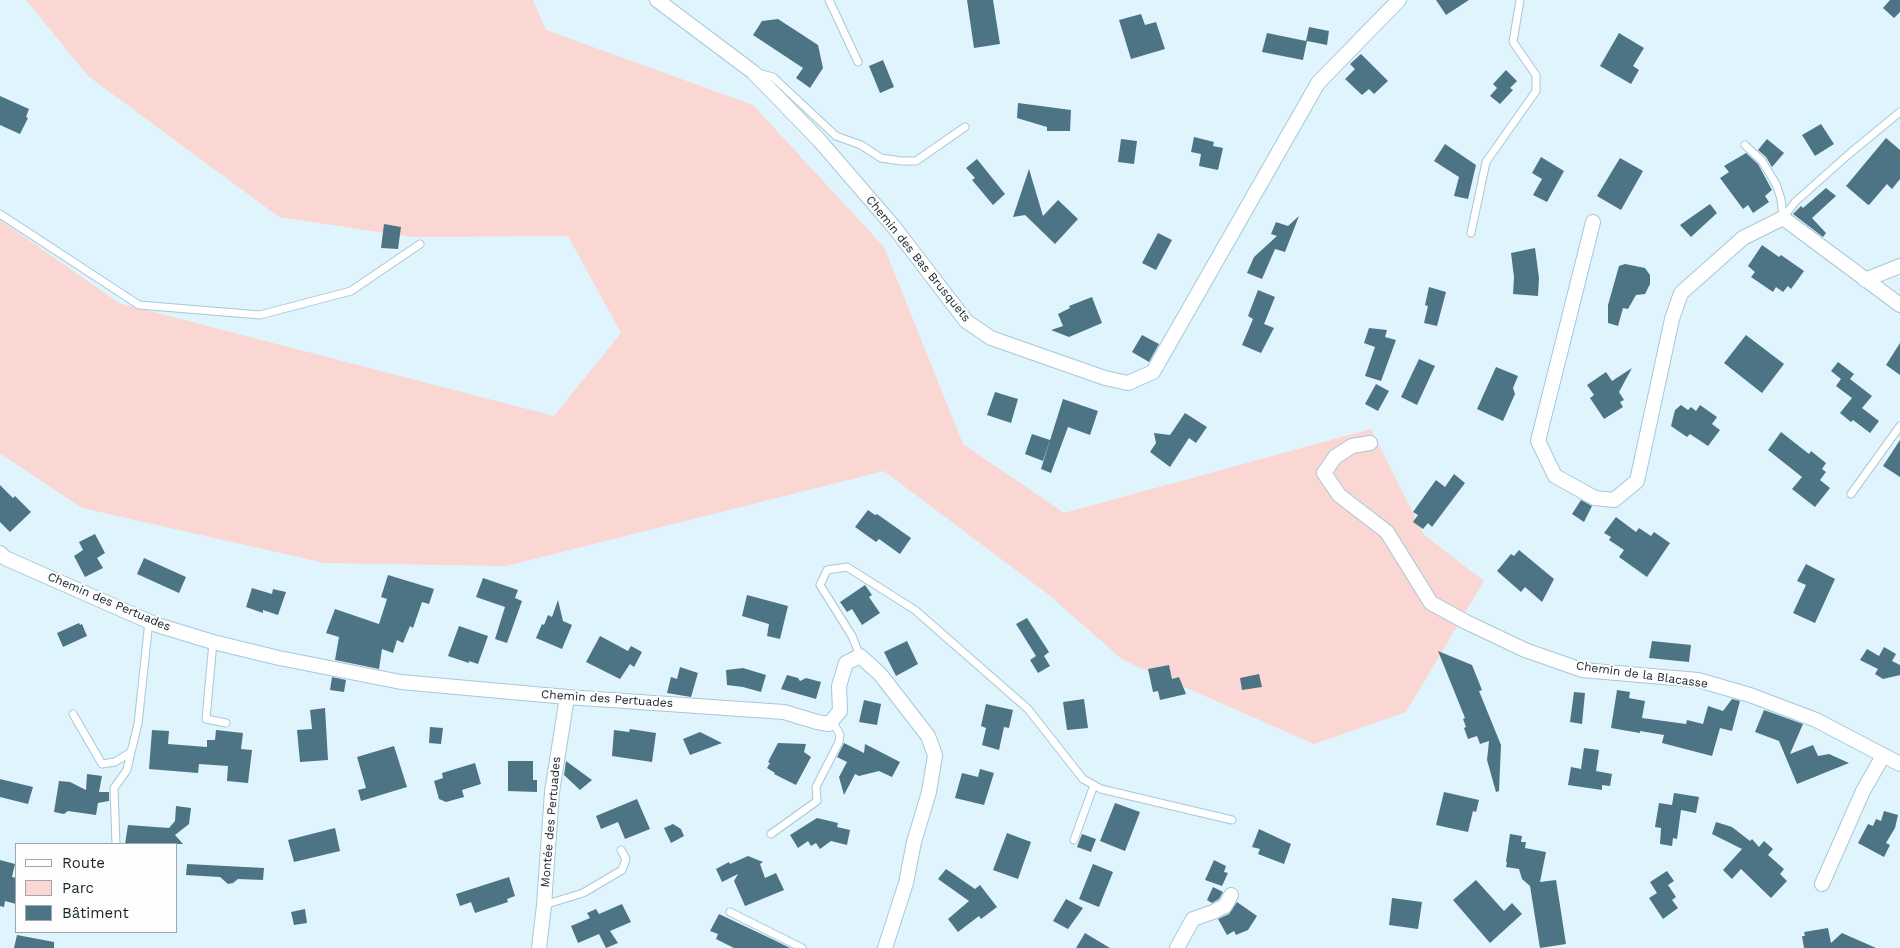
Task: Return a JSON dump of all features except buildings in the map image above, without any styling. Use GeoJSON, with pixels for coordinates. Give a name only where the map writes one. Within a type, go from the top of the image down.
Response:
{"type":"FeatureCollection","features":[{"type":"Feature","properties":{"kind":"street","name":"Chemin des Bas Brusquets"},"geometry":{"type":"LineString","coordinates":[[657,0],[753,72],[819,140],[881,212],[966,322],[991,338],[1105,378],[1128,383],[1153,372],[1318,83],[1399,0]]}},
{"type":"Feature","properties":{"kind":"street"},"geometry":{"type":"LineString","coordinates":[[1593,222],[1538,441],[1555,476],[1595,498],[1614,500],[1637,481],[1672,319],[1681,293],[1743,238],[1783,218],[1900,305]]}},
{"type":"Feature","properties":{"kind":"street"},"geometry":{"type":"LineString","coordinates":[[1865,280],[1900,266]]}},
{"type":"Feature","properties":{"kind":"street","name":"Chemin de la Blacasse"},"geometry":{"type":"LineString","coordinates":[[1370,443],[1352,446],[1335,457],[1324,473],[1339,495],[1387,532],[1430,603],[1525,650],[1582,670],[1698,680],[1750,695],[1816,720],[1900,764]]}},
{"type":"Feature","properties":{"kind":"street","name":"Chemin des Pertuades"},"geometry":{"type":"LineString","coordinates":[[2,558],[149,621],[213,642],[279,658],[401,682],[567,697],[784,712],[829,724],[832,720]]}},
{"type":"Feature","properties":{"kind":"street"},"geometry":{"type":"LineString","coordinates":[[832,720],[840,711],[839,686],[846,663],[860,656],[880,674],[928,736],[935,755],[929,792],[914,842],[906,883],[885,948]]}},
{"type":"Feature","properties":{"kind":"street","name":"Montée des Pertuades"},"geometry":{"type":"LineString","coordinates":[[539,948],[553,784],[567,697]]}},
{"type":"Feature","properties":{"kind":"street"},"geometry":{"type":"LineString","coordinates":[[1822,884],[1837,854],[1863,791],[1883,756]]}},
{"type":"Feature","properties":{"kind":"street"},"geometry":{"type":"LineString","coordinates":[[1177,948],[1193,919],[1225,906],[1231,895]]}},
{"type":"Feature","properties":{"kind":"lane"},"geometry":{"type":"LineString","coordinates":[[829,0],[858,62]]}},
{"type":"Feature","properties":{"kind":"lane"},"geometry":{"type":"LineString","coordinates":[[1471,234],[1486,162],[1536,91],[1536,74],[1513,42],[1520,0]]}},
{"type":"Feature","properties":{"kind":"lane"},"geometry":{"type":"LineString","coordinates":[[753,72],[773,78],[836,136],[861,145],[881,158],[916,161],[965,127]]}},
{"type":"Feature","properties":{"kind":"lane"},"geometry":{"type":"LineString","coordinates":[[1783,218],[1796,202],[1849,154],[1900,112]]}},
{"type":"Feature","properties":{"kind":"lane"},"geometry":{"type":"LineString","coordinates":[[1745,145],[1762,161],[1776,184],[1781,199],[1783,218]]}},
{"type":"Feature","properties":{"kind":"lane"},"geometry":{"type":"LineString","coordinates":[[0,214],[139,305],[260,315],[352,291],[420,244]]}},
{"type":"Feature","properties":{"kind":"lane"},"geometry":{"type":"LineString","coordinates":[[1851,494],[1900,426]]}},
{"type":"Feature","properties":{"kind":"lane"},"geometry":{"type":"LineString","coordinates":[[860,656],[852,636],[820,585],[827,570],[847,567],[915,610],[1028,709],[1083,779],[1100,789],[1232,820]]}},
{"type":"Feature","properties":{"kind":"lane"},"geometry":{"type":"LineString","coordinates":[[116,843],[114,788],[128,770],[138,724],[149,621]]}},
{"type":"Feature","properties":{"kind":"lane"},"geometry":{"type":"LineString","coordinates":[[213,642],[206,719],[226,723]]}},
{"type":"Feature","properties":{"kind":"lane"},"geometry":{"type":"LineString","coordinates":[[73,714],[102,764],[115,762],[131,752]]}},
{"type":"Feature","properties":{"kind":"lane"},"geometry":{"type":"LineString","coordinates":[[771,834],[817,801],[816,787],[839,742],[840,735],[832,720]]}},
{"type":"Feature","properties":{"kind":"lane"},"geometry":{"type":"LineString","coordinates":[[1074,840],[1094,785]]}},
{"type":"Feature","properties":{"kind":"lane"},"geometry":{"type":"LineString","coordinates":[[544,905],[583,893],[622,870],[626,859],[621,850]]}},
{"type":"Feature","properties":{"kind":"lane"},"geometry":{"type":"LineString","coordinates":[[730,912],[802,948]]}},
{"type":"Feature","properties":{"kind":"green space"},"geometry":{"type":"Polygon","coordinates":[[[26,0],[533,0],[546,30],[753,105],[884,247],[963,444],[1064,513],[1371,429],[1424,535],[1484,581],[1406,712],[1314,744],[1123,660],[1049,595],[884,471],[506,566],[325,563],[82,508],[0,453],[0,220],[119,303],[554,416],[621,333],[568,236],[412,237],[279,217],[88,76],[26,0]]]}}]}
